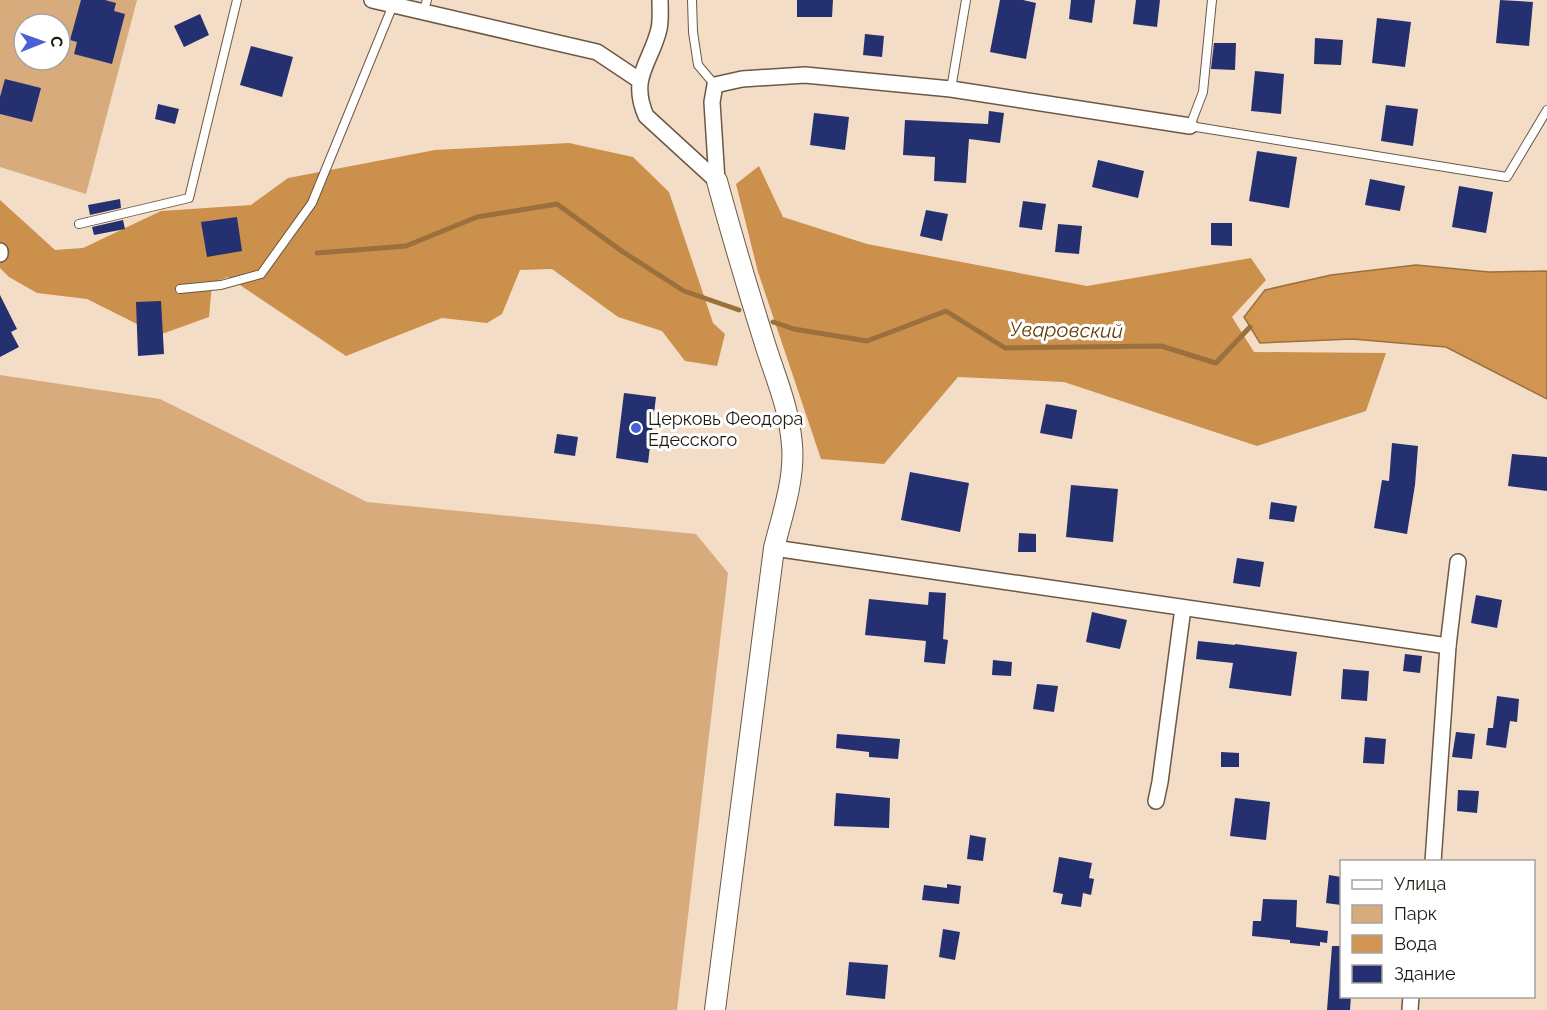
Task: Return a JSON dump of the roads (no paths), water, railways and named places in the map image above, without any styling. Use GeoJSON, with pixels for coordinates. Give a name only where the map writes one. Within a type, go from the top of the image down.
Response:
{"type":"FeatureCollection","features":[{"type":"Feature","properties":{"kind":"street"},"geometry":{"type":"LineString","coordinates":[[372,0],[393,5],[425,6],[597,52],[639,80]]}},
{"type":"Feature","properties":{"kind":"street"},"geometry":{"type":"LineString","coordinates":[[660,0],[659,28],[639,80],[642,109],[646,116],[717,181]]}},
{"type":"Feature","properties":{"kind":"street"},"geometry":{"type":"LineString","coordinates":[[715,1010],[774,548],[790,482],[792,447],[784,397],[766,349],[717,181],[712,102],[715,85],[742,79],[805,75],[951,89],[1190,126]]}},
{"type":"Feature","properties":{"kind":"street"},"geometry":{"type":"LineString","coordinates":[[774,548],[1448,646]]}},
{"type":"Feature","properties":{"kind":"street"},"geometry":{"type":"LineString","coordinates":[[1433,860],[1448,646],[1458,562]]}},
{"type":"Feature","properties":{"kind":"street"},"geometry":{"type":"LineString","coordinates":[[1156,801],[1183,608]]}},
{"type":"Feature","properties":{"kind":"lane"},"geometry":{"type":"LineString","coordinates":[[79,224],[189,198],[237,0]]}},
{"type":"Feature","properties":{"kind":"lane"},"geometry":{"type":"LineString","coordinates":[[692,0],[693,32],[698,65],[715,85]]}},
{"type":"Feature","properties":{"kind":"lane"},"geometry":{"type":"LineString","coordinates":[[951,89],[966,0]]}},
{"type":"Feature","properties":{"kind":"lane"},"geometry":{"type":"LineString","coordinates":[[1212,0],[1203,92],[1190,126],[1507,177],[1547,110]]}},
{"type":"Feature","properties":{"kind":"lane"},"geometry":{"type":"LineString","coordinates":[[180,289],[221,285],[261,274],[312,202],[393,5]]}},
{"type":"Feature","properties":{"kind":"water"},"geometry":{"type":"Polygon","coordinates":[[[1416,265],[1489,272],[1547,271],[1547,399],[1446,347],[1352,339],[1260,343],[1244,317],[1265,290],[1331,275],[1416,265]]]}},
{"type":"Feature","properties":{"kind":"waterway","name":"Уваровский"},"geometry":{"type":"LineString","coordinates":[[317,253],[406,246],[477,217],[557,204],[623,252],[684,291],[739,310]]}},
{"type":"Feature","properties":{"kind":"waterway","name":"Уваровский"},"geometry":{"type":"LineString","coordinates":[[773,322],[794,329],[867,341],[946,311],[1005,348],[1161,346],[1216,363],[1250,327]]}},
{"type":"Feature","properties":{"kind":"place","name":"Церковь Феодора Едесского"},"geometry":{"type":"Point","coordinates":[636,428]}}]}
